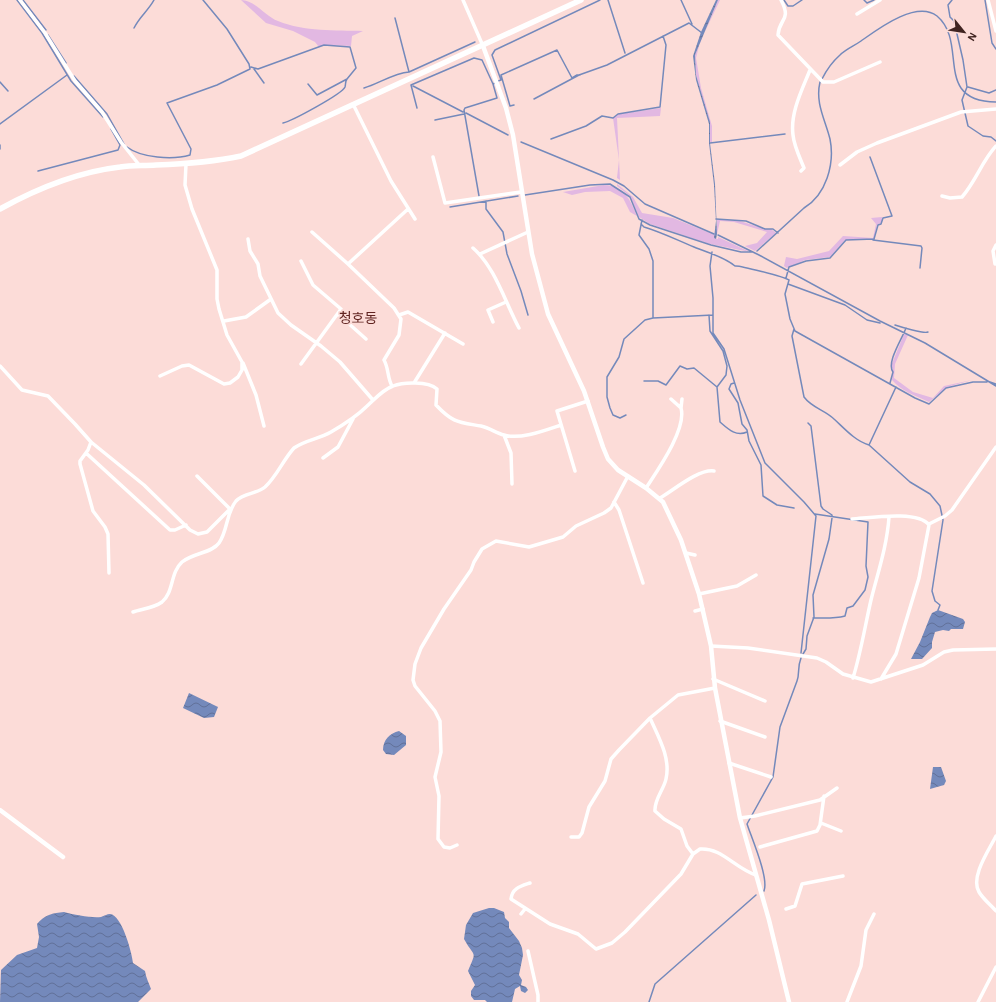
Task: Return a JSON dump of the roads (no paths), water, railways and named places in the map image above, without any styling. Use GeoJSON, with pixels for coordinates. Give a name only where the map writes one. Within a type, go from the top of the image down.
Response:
{"type":"FeatureCollection","features":[{"type":"Feature","properties":{"kind":"main road"},"geometry":{"type":"LineString","coordinates":[[0,209],[25,195],[66,178],[121,166],[186,164],[241,156],[581,0]]}},
{"type":"Feature","properties":{"kind":"street"},"geometry":{"type":"LineString","coordinates":[[20,0],[45,33],[75,82],[102,112],[121,142],[140,166]]}},
{"type":"Feature","properties":{"kind":"street"},"geometry":{"type":"LineString","coordinates":[[463,0],[483,46],[506,108],[514,140],[528,232],[548,314],[588,401],[602,447],[608,459],[613,465],[660,498],[675,526],[686,554],[699,594],[711,646],[714,688],[740,818],[789,1002]]}},
{"type":"Feature","properties":{"kind":"street"},"geometry":{"type":"LineString","coordinates":[[780,0],[786,12],[786,18],[778,35],[823,82],[834,82],[880,62]]}},
{"type":"Feature","properties":{"kind":"street"},"geometry":{"type":"LineString","coordinates":[[857,14],[880,0]]}},
{"type":"Feature","properties":{"kind":"street"},"geometry":{"type":"LineString","coordinates":[[988,0],[996,31]]}},
{"type":"Feature","properties":{"kind":"street"},"geometry":{"type":"LineString","coordinates":[[801,171],[804,168],[794,140],[794,114],[810,70]]}},
{"type":"Feature","properties":{"kind":"street"},"geometry":{"type":"LineString","coordinates":[[353,104],[388,176],[415,219]]}},
{"type":"Feature","properties":{"kind":"street"},"geometry":{"type":"LineString","coordinates":[[840,165],[858,152],[877,143],[954,114],[973,110],[996,109]]}},
{"type":"Feature","properties":{"kind":"street"},"geometry":{"type":"LineString","coordinates":[[942,196],[950,198],[962,197],[968,190],[987,156],[996,146]]}},
{"type":"Feature","properties":{"kind":"street"},"geometry":{"type":"LineString","coordinates":[[433,157],[445,203],[521,192]]}},
{"type":"Feature","properties":{"kind":"street"},"geometry":{"type":"LineString","coordinates":[[186,164],[185,185],[192,209],[217,270],[217,299],[230,342],[242,362],[256,396],[264,426]]}},
{"type":"Feature","properties":{"kind":"street"},"geometry":{"type":"LineString","coordinates":[[348,264],[408,209]]}},
{"type":"Feature","properties":{"kind":"street"},"geometry":{"type":"LineString","coordinates":[[312,232],[348,264],[399,315],[401,326],[398,335],[384,360],[388,368],[388,378],[392,386]]}},
{"type":"Feature","properties":{"kind":"street"},"geometry":{"type":"LineString","coordinates":[[480,254],[528,232]]}},
{"type":"Feature","properties":{"kind":"street"},"geometry":{"type":"LineString","coordinates":[[248,239],[250,251],[256,258],[260,276],[271,299],[284,319],[316,342],[351,373],[373,400]]}},
{"type":"Feature","properties":{"kind":"street"},"geometry":{"type":"LineString","coordinates":[[995,264],[993,251],[996,246]]}},
{"type":"Feature","properties":{"kind":"street"},"geometry":{"type":"LineString","coordinates":[[473,248],[480,254],[492,274],[518,328]]}},
{"type":"Feature","properties":{"kind":"street"},"geometry":{"type":"LineString","coordinates":[[301,261],[312,285],[339,306],[340,309],[338,314],[301,364]]}},
{"type":"Feature","properties":{"kind":"street"},"geometry":{"type":"LineString","coordinates":[[224,321],[246,316],[271,299]]}},
{"type":"Feature","properties":{"kind":"street"},"geometry":{"type":"LineString","coordinates":[[494,322],[488,310],[506,302]]}},
{"type":"Feature","properties":{"kind":"street"},"geometry":{"type":"LineString","coordinates":[[399,315],[408,312],[463,344]]}},
{"type":"Feature","properties":{"kind":"street"},"geometry":{"type":"LineString","coordinates":[[338,314],[366,339]]}},
{"type":"Feature","properties":{"kind":"street"},"geometry":{"type":"LineString","coordinates":[[414,383],[445,333]]}},
{"type":"Feature","properties":{"kind":"street"},"geometry":{"type":"LineString","coordinates":[[160,376],[182,366],[189,365],[202,370],[217,381],[224,384],[230,384],[238,377],[242,370],[242,362]]}},
{"type":"Feature","properties":{"kind":"street"},"geometry":{"type":"LineString","coordinates":[[0,366],[22,390],[48,396],[91,442],[144,485],[194,533],[207,532],[230,509],[238,498],[256,493],[265,487],[287,456],[300,444],[321,437],[353,418],[373,400],[392,386],[414,383],[428,384],[437,389],[436,405],[447,418],[483,427],[504,435],[530,435],[561,425]]}},
{"type":"Feature","properties":{"kind":"street"},"geometry":{"type":"LineString","coordinates":[[671,399],[681,408]]}},
{"type":"Feature","properties":{"kind":"street"},"geometry":{"type":"LineString","coordinates":[[646,488],[671,449],[680,423],[682,400]]}},
{"type":"Feature","properties":{"kind":"street"},"geometry":{"type":"LineString","coordinates":[[575,470],[557,411],[588,401]]}},
{"type":"Feature","properties":{"kind":"street"},"geometry":{"type":"LineString","coordinates":[[323,458],[338,448],[353,418]]}},
{"type":"Feature","properties":{"kind":"street"},"geometry":{"type":"LineString","coordinates":[[504,435],[511,453],[512,484]]}},
{"type":"Feature","properties":{"kind":"street"},"geometry":{"type":"LineString","coordinates":[[91,442],[86,454],[80,461],[80,464],[93,511],[105,527],[108,534],[109,573]]}},
{"type":"Feature","properties":{"kind":"street"},"geometry":{"type":"LineString","coordinates":[[929,524],[945,516],[952,510],[996,447]]}},
{"type":"Feature","properties":{"kind":"street"},"geometry":{"type":"LineString","coordinates":[[86,454],[170,530],[175,530],[186,525]]}},
{"type":"Feature","properties":{"kind":"street"},"geometry":{"type":"LineString","coordinates":[[660,498],[698,474],[707,470],[714,471]]}},
{"type":"Feature","properties":{"kind":"street"},"geometry":{"type":"LineString","coordinates":[[197,476],[230,509]]}},
{"type":"Feature","properties":{"kind":"street"},"geometry":{"type":"LineString","coordinates":[[458,845],[450,848],[444,848],[438,839],[439,796],[435,777],[441,752],[442,733],[440,721],[435,711],[415,686],[413,680],[415,664],[421,648],[444,609],[471,570],[477,555],[487,544],[496,541],[529,547],[563,537],[576,526],[604,513],[614,502],[628,476]]}},
{"type":"Feature","properties":{"kind":"street"},"geometry":{"type":"LineString","coordinates":[[614,502],[619,510],[643,583]]}},
{"type":"Feature","properties":{"kind":"street"},"geometry":{"type":"LineString","coordinates":[[133,612],[161,603],[168,595],[173,576],[181,563],[191,556],[216,547],[224,532],[230,509]]}},
{"type":"Feature","properties":{"kind":"street"},"geometry":{"type":"LineString","coordinates":[[853,678],[874,587],[888,536],[890,517]]}},
{"type":"Feature","properties":{"kind":"street"},"geometry":{"type":"LineString","coordinates":[[852,520],[909,517],[929,524]]}},
{"type":"Feature","properties":{"kind":"street"},"geometry":{"type":"LineString","coordinates":[[881,679],[896,654],[905,626],[919,578],[929,524]]}},
{"type":"Feature","properties":{"kind":"street"},"geometry":{"type":"LineString","coordinates":[[686,554],[695,555]]}},
{"type":"Feature","properties":{"kind":"street"},"geometry":{"type":"LineString","coordinates":[[699,594],[734,587],[756,574]]}},
{"type":"Feature","properties":{"kind":"street"},"geometry":{"type":"LineString","coordinates":[[695,611],[703,609]]}},
{"type":"Feature","properties":{"kind":"street"},"geometry":{"type":"LineString","coordinates":[[711,646],[748,648],[817,658],[853,678],[871,682],[923,665],[944,652],[953,650],[996,649]]}},
{"type":"Feature","properties":{"kind":"street"},"geometry":{"type":"LineString","coordinates":[[713,679],[765,701]]}},
{"type":"Feature","properties":{"kind":"street"},"geometry":{"type":"LineString","coordinates":[[571,837],[579,837],[582,833],[589,807],[602,786],[611,760],[650,718],[678,695],[714,688]]}},
{"type":"Feature","properties":{"kind":"street"},"geometry":{"type":"LineString","coordinates":[[650,718],[665,755],[667,766],[667,778],[656,802],[655,811],[664,819],[681,829],[687,846],[693,854]]}},
{"type":"Feature","properties":{"kind":"street"},"geometry":{"type":"LineString","coordinates":[[720,721],[765,737]]}},
{"type":"Feature","properties":{"kind":"street"},"geometry":{"type":"LineString","coordinates":[[728,763],[771,777]]}},
{"type":"Feature","properties":{"kind":"street"},"geometry":{"type":"LineString","coordinates":[[740,818],[820,800],[838,788]]}},
{"type":"Feature","properties":{"kind":"street"},"geometry":{"type":"LineString","coordinates":[[760,847],[817,831],[821,823],[824,796]]}},
{"type":"Feature","properties":{"kind":"street"},"geometry":{"type":"LineString","coordinates":[[0,810],[63,857]]}},
{"type":"Feature","properties":{"kind":"street"},"geometry":{"type":"LineString","coordinates":[[821,823],[842,831]]}},
{"type":"Feature","properties":{"kind":"street"},"geometry":{"type":"LineString","coordinates":[[995,908],[980,893],[977,887],[981,864],[996,836]]}},
{"type":"Feature","properties":{"kind":"street"},"geometry":{"type":"LineString","coordinates":[[530,883],[518,887],[511,895],[511,899],[550,924],[578,934],[596,950],[612,944],[625,932],[681,874],[693,854],[700,849],[711,849],[747,872],[756,875]]}},
{"type":"Feature","properties":{"kind":"street"},"geometry":{"type":"LineString","coordinates":[[786,909],[795,906],[802,884],[843,876]]}},
{"type":"Feature","properties":{"kind":"street"},"geometry":{"type":"LineString","coordinates":[[521,914],[525,909]]}},
{"type":"Feature","properties":{"kind":"street"},"geometry":{"type":"LineString","coordinates":[[847,1002],[861,966],[866,930],[874,914]]}},
{"type":"Feature","properties":{"kind":"street"},"geometry":{"type":"LineString","coordinates":[[528,952],[538,995],[538,1002]]}},
{"type":"Feature","properties":{"kind":"street"},"geometry":{"type":"LineString","coordinates":[[978,1002],[996,967]]}},
{"type":"Feature","properties":{"kind":"water"},"geometry":{"type":"Polygon","coordinates":[[[716,0],[718,0],[695,55],[696,75],[710,122],[710,143],[715,184],[717,234],[716,239],[714,238],[716,221],[714,185],[709,143],[709,124],[696,80],[693,56],[701,32],[716,0]]]}},
{"type":"Feature","properties":{"kind":"water"},"geometry":{"type":"Polygon","coordinates":[[[938,610],[963,619],[965,622],[963,629],[951,629],[949,631],[943,630],[935,632],[932,648],[922,659],[911,659],[932,613],[938,610]]]}},
{"type":"Feature","properties":{"kind":"water"},"geometry":{"type":"Polygon","coordinates":[[[189,693],[218,707],[214,717],[204,718],[183,708],[189,693]]]}},
{"type":"Feature","properties":{"kind":"water"},"geometry":{"type":"Polygon","coordinates":[[[399,731],[406,736],[406,745],[394,755],[386,754],[383,750],[384,743],[390,735],[399,731]]]}},
{"type":"Feature","properties":{"kind":"water"},"geometry":{"type":"Polygon","coordinates":[[[933,767],[941,767],[946,781],[944,785],[930,789],[933,767]]]}},
{"type":"Feature","properties":{"kind":"water"},"geometry":{"type":"Polygon","coordinates":[[[494,908],[504,912],[505,918],[509,922],[509,928],[519,941],[522,948],[523,955],[519,975],[522,980],[521,985],[526,987],[528,990],[525,993],[521,991],[520,986],[515,989],[512,1002],[487,1002],[485,1000],[474,1000],[471,996],[471,991],[475,985],[468,971],[474,954],[464,939],[466,925],[473,913],[494,908]]]}},
{"type":"Feature","properties":{"kind":"water"},"geometry":{"type":"Polygon","coordinates":[[[64,912],[93,917],[101,917],[110,914],[119,921],[126,935],[133,963],[145,971],[151,989],[138,1002],[0,1002],[1,970],[17,955],[37,948],[39,937],[37,924],[43,918],[56,913],[64,912]]]}},
{"type":"Feature","properties":{"kind":"waterway"},"geometry":{"type":"LineString","coordinates":[[17,0],[42,33],[71,81],[103,117]]}},
{"type":"Feature","properties":{"kind":"waterway"},"geometry":{"type":"LineString","coordinates":[[23,0],[46,30]]}},
{"type":"Feature","properties":{"kind":"waterway"},"geometry":{"type":"LineString","coordinates":[[134,28],[154,0]]}},
{"type":"Feature","properties":{"kind":"waterway"},"geometry":{"type":"LineString","coordinates":[[127,147],[140,154],[149,156],[166,158],[190,155],[191,149],[167,103],[217,85],[250,69],[249,64],[227,29],[203,0]]}},
{"type":"Feature","properties":{"kind":"waterway"},"geometry":{"type":"LineString","coordinates":[[498,81],[501,80],[492,55],[495,50],[600,0]]}},
{"type":"Feature","properties":{"kind":"waterway"},"geometry":{"type":"LineString","coordinates":[[608,0],[625,53]]}},
{"type":"Feature","properties":{"kind":"waterway"},"geometry":{"type":"LineString","coordinates":[[681,0],[692,24]]}},
{"type":"Feature","properties":{"kind":"waterway"},"geometry":{"type":"LineString","coordinates":[[784,0],[788,6],[793,6],[802,0]]}},
{"type":"Feature","properties":{"kind":"waterway"},"geometry":{"type":"LineString","coordinates":[[864,0],[867,3],[874,0]]}},
{"type":"Feature","properties":{"kind":"waterway"},"geometry":{"type":"LineString","coordinates":[[952,0],[948,5],[950,17],[954,21],[963,60],[967,87],[962,100],[968,126],[983,136],[991,137],[996,141]]}},
{"type":"Feature","properties":{"kind":"waterway"},"geometry":{"type":"LineString","coordinates":[[985,0],[992,43],[996,49]]}},
{"type":"Feature","properties":{"kind":"waterway"},"geometry":{"type":"LineString","coordinates":[[822,79],[830,66],[842,53],[877,30],[908,14],[919,11],[928,12],[937,16],[946,27],[951,41],[954,69],[964,92],[976,99],[996,102]]}},
{"type":"Feature","properties":{"kind":"waterway"},"geometry":{"type":"LineString","coordinates":[[395,18],[409,72]]}},
{"type":"Feature","properties":{"kind":"waterway"},"geometry":{"type":"LineString","coordinates":[[534,99],[579,75],[607,65],[689,23],[702,33]]}},
{"type":"Feature","properties":{"kind":"waterway"},"geometry":{"type":"LineString","coordinates":[[48,35],[66,63]]}},
{"type":"Feature","properties":{"kind":"waterway"},"geometry":{"type":"LineString","coordinates":[[551,139],[586,126],[602,116],[613,118],[618,114],[660,107],[666,45],[663,36]]}},
{"type":"Feature","properties":{"kind":"waterway"},"geometry":{"type":"LineString","coordinates":[[364,88],[398,74],[409,72],[475,42]]}},
{"type":"Feature","properties":{"kind":"waterway"},"geometry":{"type":"LineString","coordinates":[[251,67],[258,69],[324,45],[350,47],[356,68],[347,79],[317,95],[308,84]]}},
{"type":"Feature","properties":{"kind":"waterway"},"geometry":{"type":"LineString","coordinates":[[514,105],[510,106],[501,75],[557,50],[572,78],[580,75]]}},
{"type":"Feature","properties":{"kind":"waterway"},"geometry":{"type":"LineString","coordinates":[[417,108],[411,85],[474,58],[482,60],[493,84]]}},
{"type":"Feature","properties":{"kind":"waterway"},"geometry":{"type":"LineString","coordinates":[[254,69],[264,83]]}},
{"type":"Feature","properties":{"kind":"waterway"},"geometry":{"type":"LineString","coordinates":[[0,124],[67,75]]}},
{"type":"Feature","properties":{"kind":"waterway"},"geometry":{"type":"LineString","coordinates":[[74,76],[107,114],[124,144]]}},
{"type":"Feature","properties":{"kind":"waterway"},"geometry":{"type":"LineString","coordinates":[[283,123],[306,113],[335,95],[345,87],[347,79]]}},
{"type":"Feature","properties":{"kind":"waterway"},"geometry":{"type":"LineString","coordinates":[[0,82],[8,91]]}},
{"type":"Feature","properties":{"kind":"waterway"},"geometry":{"type":"LineString","coordinates":[[757,251],[812,202],[818,195],[827,178],[830,168],[831,149],[830,139],[821,111],[819,97],[820,82]]}},
{"type":"Feature","properties":{"kind":"waterway"},"geometry":{"type":"LineString","coordinates":[[479,196],[464,110],[465,108],[497,98],[493,84],[495,83]]}},
{"type":"Feature","properties":{"kind":"waterway"},"geometry":{"type":"LineString","coordinates":[[413,86],[463,112]]}},
{"type":"Feature","properties":{"kind":"waterway"},"geometry":{"type":"LineString","coordinates":[[968,87],[989,93],[996,90]]}},
{"type":"Feature","properties":{"kind":"waterway"},"geometry":{"type":"LineString","coordinates":[[466,113],[508,135]]}},
{"type":"Feature","properties":{"kind":"waterway"},"geometry":{"type":"LineString","coordinates":[[435,120],[464,114]]}},
{"type":"Feature","properties":{"kind":"waterway"},"geometry":{"type":"LineString","coordinates":[[38,171],[118,150],[120,145],[111,129]]}},
{"type":"Feature","properties":{"kind":"waterway"},"geometry":{"type":"LineString","coordinates":[[710,143],[785,134]]}},
{"type":"Feature","properties":{"kind":"waterway"},"geometry":{"type":"LineString","coordinates":[[521,142],[613,180],[624,186],[645,204],[714,234]]}},
{"type":"Feature","properties":{"kind":"waterway"},"geometry":{"type":"LineString","coordinates":[[786,278],[789,267],[806,261],[830,258],[846,240],[874,239],[878,225],[881,224],[883,218],[892,216],[870,157]]}},
{"type":"Feature","properties":{"kind":"waterway"},"geometry":{"type":"LineString","coordinates":[[525,195],[590,185],[610,184],[630,197],[639,219],[650,225],[711,245],[741,252],[752,252]]}},
{"type":"Feature","properties":{"kind":"waterway"},"geometry":{"type":"LineString","coordinates":[[450,207],[518,196]]}},
{"type":"Feature","properties":{"kind":"waterway"},"geometry":{"type":"LineString","coordinates":[[486,201],[486,209],[503,232],[507,254],[528,315]]}},
{"type":"Feature","properties":{"kind":"waterway"},"geometry":{"type":"LineString","coordinates":[[716,219],[746,221],[765,229],[773,229],[778,233]]}},
{"type":"Feature","properties":{"kind":"waterway"},"geometry":{"type":"LineString","coordinates":[[642,220],[639,235],[649,249],[653,261],[653,318]]}},
{"type":"Feature","properties":{"kind":"waterway"},"geometry":{"type":"LineString","coordinates":[[641,224],[644,227],[720,257],[735,266],[779,276],[789,280],[785,294],[790,319],[795,331],[915,398],[929,404],[946,388],[973,382],[987,382]]}},
{"type":"Feature","properties":{"kind":"waterway"},"geometry":{"type":"LineString","coordinates":[[718,235],[759,255],[880,321],[925,343],[996,386]]}},
{"type":"Feature","properties":{"kind":"waterway"},"geometry":{"type":"LineString","coordinates":[[873,240],[921,246],[920,268]]}},
{"type":"Feature","properties":{"kind":"waterway"},"geometry":{"type":"LineString","coordinates":[[712,252],[710,266],[713,298],[713,333],[724,349],[740,400],[765,463],[816,516],[801,653]]}},
{"type":"Feature","properties":{"kind":"waterway"},"geometry":{"type":"LineString","coordinates":[[788,284],[845,305],[867,320],[880,323]]}},
{"type":"Feature","properties":{"kind":"waterway"},"geometry":{"type":"LineString","coordinates":[[709,315],[710,331],[723,351],[727,366],[726,375],[717,387]]}},
{"type":"Feature","properties":{"kind":"waterway"},"geometry":{"type":"LineString","coordinates":[[626,415],[620,418],[613,415],[607,397],[607,377],[619,357],[624,339],[645,320],[653,318],[713,315]]}},
{"type":"Feature","properties":{"kind":"waterway"},"geometry":{"type":"LineString","coordinates":[[895,325],[917,331],[928,332]]}},
{"type":"Feature","properties":{"kind":"waterway"},"geometry":{"type":"LineString","coordinates":[[890,383],[893,372],[891,368],[893,357],[906,328]]}},
{"type":"Feature","properties":{"kind":"waterway"},"geometry":{"type":"LineString","coordinates":[[794,329],[792,336],[804,397],[811,404],[830,416],[854,437],[869,445]]}},
{"type":"Feature","properties":{"kind":"waterway"},"geometry":{"type":"LineString","coordinates":[[644,381],[658,381],[666,385],[680,366],[687,369],[694,368],[717,387],[720,422],[729,430],[736,433],[739,434],[747,432]]}},
{"type":"Feature","properties":{"kind":"waterway"},"geometry":{"type":"LineString","coordinates":[[990,382],[996,384]]}},
{"type":"Feature","properties":{"kind":"waterway"},"geometry":{"type":"LineString","coordinates":[[734,383],[731,384],[729,389],[738,403],[742,424],[747,430],[749,441],[761,465],[763,496],[777,505],[794,508]]}},
{"type":"Feature","properties":{"kind":"waterway"},"geometry":{"type":"LineString","coordinates":[[896,387],[869,445],[910,482],[930,494],[940,506],[943,520],[932,591],[935,601],[940,605],[938,610]]}},
{"type":"Feature","properties":{"kind":"waterway"},"geometry":{"type":"LineString","coordinates":[[803,654],[806,649],[807,636],[814,617],[813,595],[829,539],[832,518],[832,515],[821,506],[811,426],[808,423]]}},
{"type":"Feature","properties":{"kind":"waterway"},"geometry":{"type":"LineString","coordinates":[[813,618],[833,618],[845,616],[847,608],[853,606],[865,590],[868,577],[866,566],[868,522],[815,514]]}},
{"type":"Feature","properties":{"kind":"waterway"},"geometry":{"type":"LineString","coordinates":[[764,891],[765,885],[762,868],[747,824],[773,777],[780,727],[797,681],[801,658]]}},
{"type":"Feature","properties":{"kind":"waterway"},"geometry":{"type":"LineString","coordinates":[[649,1002],[655,984],[756,895]]}},
{"type":"Feature","properties":{"kind":"district","name":"청호동"},"geometry":{"type":"Point","coordinates":[358,318]}}]}
